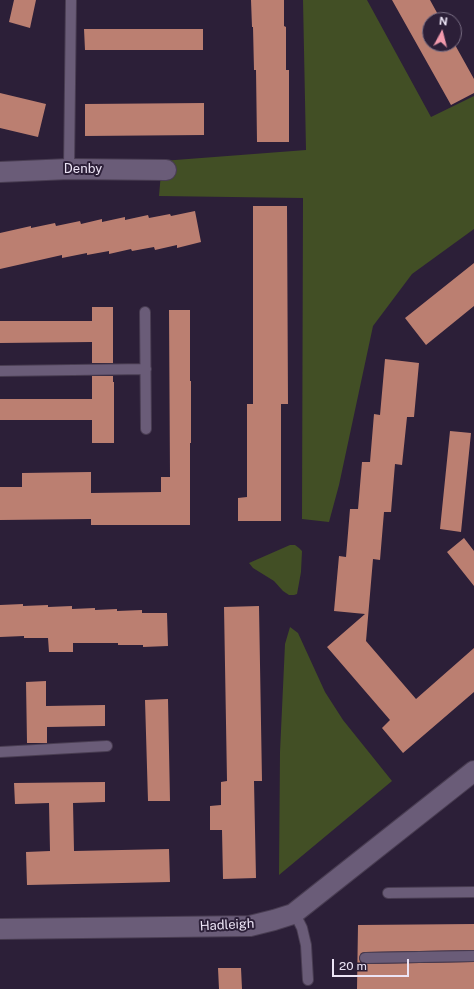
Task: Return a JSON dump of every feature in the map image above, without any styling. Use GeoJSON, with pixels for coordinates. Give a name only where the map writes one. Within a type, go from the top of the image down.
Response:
{"type":"FeatureCollection","features":[{"type":"Feature","properties":{"kind":"street","name":"Denby"},"geometry":{"type":"LineString","coordinates":[[0,172],[69,169],[166,170]]}},
{"type":"Feature","properties":{"kind":"street","name":"Hadleigh"},"geometry":{"type":"LineString","coordinates":[[0,929],[250,926],[292,914],[474,771]]}},
{"type":"Feature","properties":{"kind":"lane"},"geometry":{"type":"LineString","coordinates":[[69,169],[71,0]]}},
{"type":"Feature","properties":{"kind":"lane"},"geometry":{"type":"LineString","coordinates":[[145,312],[146,429]]}},
{"type":"Feature","properties":{"kind":"lane"},"geometry":{"type":"LineString","coordinates":[[0,371],[146,369]]}},
{"type":"Feature","properties":{"kind":"lane"},"geometry":{"type":"LineString","coordinates":[[0,752],[107,746]]}},
{"type":"Feature","properties":{"kind":"lane"},"geometry":{"type":"LineString","coordinates":[[388,893],[474,892]]}},
{"type":"Feature","properties":{"kind":"lane"},"geometry":{"type":"LineString","coordinates":[[292,914],[295,914],[302,928],[306,945],[308,980]]}},
{"type":"Feature","properties":{"kind":"lane"},"geometry":{"type":"LineString","coordinates":[[365,958],[474,956]]}},
{"type":"Feature","properties":{"kind":"green space"},"geometry":{"type":"Polygon","coordinates":[[[303,0],[367,0],[431,117],[474,96],[474,229],[412,274],[373,326],[339,485],[329,522],[302,519],[303,198],[159,196],[162,161],[306,150],[303,0]]]}},
{"type":"Feature","properties":{"kind":"green space"},"geometry":{"type":"Polygon","coordinates":[[[290,545],[295,545],[302,551],[301,572],[297,594],[294,595],[289,595],[283,591],[274,581],[253,568],[249,563],[290,545]]]}},
{"type":"Feature","properties":{"kind":"green space"},"geometry":{"type":"Polygon","coordinates":[[[290,627],[298,633],[325,692],[343,720],[392,781],[279,875],[280,752],[285,644],[290,627]]]}},
{"type":"Feature","properties":{"kind":"building"},"geometry":{"type":"Polygon","coordinates":[[[14,0],[36,0],[30,28],[9,22],[14,0]]]}},
{"type":"Feature","properties":{"kind":"building"},"geometry":{"type":"Polygon","coordinates":[[[251,0],[284,0],[284,26],[286,27],[286,70],[289,70],[289,142],[257,142],[256,70],[254,70],[251,0]]]}},
{"type":"Feature","properties":{"kind":"building"},"geometry":{"type":"Polygon","coordinates":[[[392,0],[430,0],[437,12],[422,12],[422,52],[459,52],[474,79],[474,93],[451,105],[392,0]]]}},
{"type":"Feature","properties":{"kind":"building"},"geometry":{"type":"Polygon","coordinates":[[[84,29],[203,29],[203,50],[85,50],[84,29]]]}},
{"type":"Feature","properties":{"kind":"building"},"geometry":{"type":"Polygon","coordinates":[[[0,93],[46,104],[38,137],[0,128],[0,93]]]}},
{"type":"Feature","properties":{"kind":"building"},"geometry":{"type":"Polygon","coordinates":[[[204,103],[204,135],[85,136],[85,104],[204,103]]]}},
{"type":"Feature","properties":{"kind":"building"},"geometry":{"type":"Polygon","coordinates":[[[253,206],[287,206],[288,404],[281,404],[281,521],[238,521],[238,498],[247,497],[247,404],[253,404],[253,206]]]}},
{"type":"Feature","properties":{"kind":"building"},"geometry":{"type":"Polygon","coordinates":[[[195,211],[201,242],[177,248],[177,245],[155,250],[154,247],[132,251],[131,249],[109,254],[109,251],[87,255],[87,253],[62,258],[62,255],[0,269],[0,233],[31,226],[31,228],[55,223],[56,226],[80,221],[81,224],[102,219],[102,222],[125,217],[125,220],[148,215],[149,218],[170,214],[171,216],[195,211]]]}},
{"type":"Feature","properties":{"kind":"building"},"geometry":{"type":"Polygon","coordinates":[[[474,263],[474,306],[426,345],[405,318],[474,263]]]}},
{"type":"Feature","properties":{"kind":"building"},"geometry":{"type":"Polygon","coordinates":[[[92,307],[113,307],[113,363],[92,363],[92,342],[0,343],[0,321],[92,321],[92,307]]]}},
{"type":"Feature","properties":{"kind":"building"},"geometry":{"type":"Polygon","coordinates":[[[169,310],[190,310],[190,525],[91,525],[91,519],[0,520],[0,487],[22,487],[22,473],[91,472],[91,493],[161,492],[161,477],[170,477],[169,310]]]}},
{"type":"Feature","properties":{"kind":"building"},"geometry":{"type":"Polygon","coordinates":[[[385,359],[419,363],[414,417],[407,417],[402,465],[395,464],[391,512],[384,512],[380,560],[373,559],[366,641],[416,699],[474,648],[474,692],[403,753],[382,728],[390,720],[327,647],[365,614],[334,611],[339,556],[346,557],[350,509],[358,509],[362,462],[370,462],[374,414],[380,415],[385,359]]]}},
{"type":"Feature","properties":{"kind":"building"},"geometry":{"type":"Polygon","coordinates":[[[92,376],[113,376],[114,443],[92,443],[92,420],[0,420],[0,399],[92,399],[92,376]]]}},
{"type":"Feature","properties":{"kind":"building"},"geometry":{"type":"Polygon","coordinates":[[[450,431],[471,433],[461,532],[440,529],[450,431]]]}},
{"type":"Feature","properties":{"kind":"building"},"geometry":{"type":"Polygon","coordinates":[[[464,538],[474,551],[474,586],[447,552],[464,538]]]}},
{"type":"Feature","properties":{"kind":"building"},"geometry":{"type":"Polygon","coordinates":[[[23,604],[23,606],[72,606],[72,609],[95,608],[95,610],[142,610],[142,613],[167,613],[168,646],[143,647],[143,645],[118,645],[118,643],[73,643],[73,652],[49,652],[48,638],[24,638],[24,636],[0,637],[0,605],[23,604]]]}},
{"type":"Feature","properties":{"kind":"building"},"geometry":{"type":"Polygon","coordinates":[[[259,606],[262,781],[254,781],[256,878],[223,879],[222,830],[210,830],[210,806],[221,805],[221,782],[227,781],[224,607],[259,606]]]}},
{"type":"Feature","properties":{"kind":"building"},"geometry":{"type":"Polygon","coordinates":[[[46,681],[46,706],[105,705],[105,726],[47,727],[47,743],[27,743],[26,682],[46,681]]]}},
{"type":"Feature","properties":{"kind":"building"},"geometry":{"type":"Polygon","coordinates":[[[168,699],[170,801],[148,801],[145,700],[168,699]]]}},
{"type":"Feature","properties":{"kind":"building"},"geometry":{"type":"Polygon","coordinates":[[[105,782],[105,802],[73,803],[74,851],[169,849],[170,882],[27,885],[26,852],[50,851],[49,803],[15,804],[14,783],[105,782]]]}},
{"type":"Feature","properties":{"kind":"building"},"geometry":{"type":"Polygon","coordinates":[[[474,924],[474,950],[365,952],[361,953],[359,958],[362,964],[474,962],[474,989],[357,989],[358,925],[474,924]]]}},
{"type":"Feature","properties":{"kind":"building"},"geometry":{"type":"Polygon","coordinates":[[[218,968],[241,968],[242,989],[219,989],[218,968]]]}}]}
